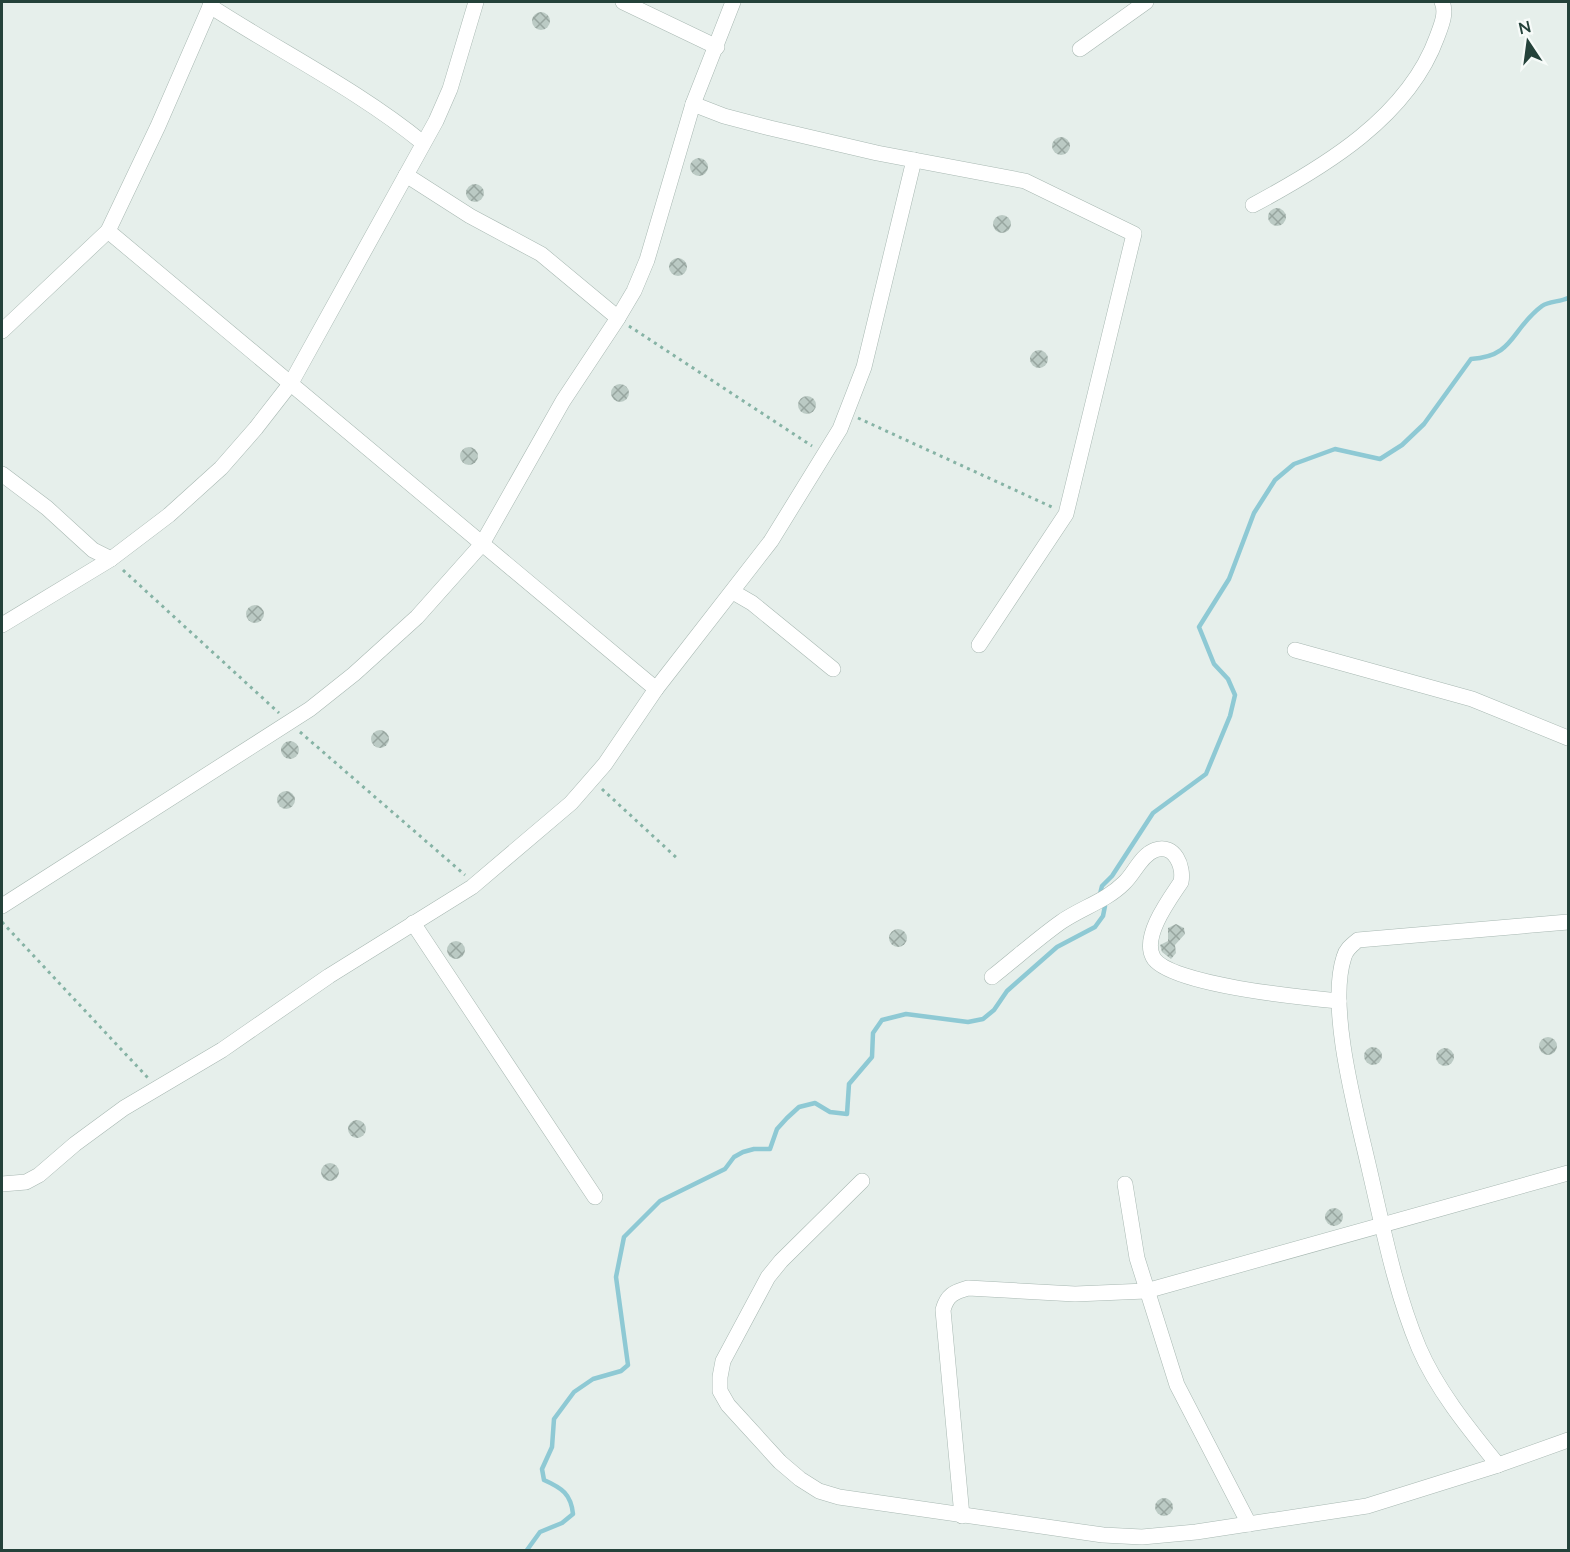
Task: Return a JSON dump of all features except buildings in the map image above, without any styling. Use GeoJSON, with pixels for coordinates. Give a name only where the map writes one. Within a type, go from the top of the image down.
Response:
{"type":"FeatureCollection","features":[{"type":"Feature","properties":{"kind":"street"},"geometry":{"type":"LineString","coordinates":[[2,625],[111,559],[169,515],[221,468],[291,383],[406,175],[450,89],[476,2]]}},
{"type":"Feature","properties":{"kind":"street"},"geometry":{"type":"LineString","coordinates":[[623,2],[717,47]]}},
{"type":"Feature","properties":{"kind":"street"},"geometry":{"type":"LineString","coordinates":[[2,906],[310,709],[354,674],[417,617],[482,543],[563,400],[618,318],[647,260],[693,104],[733,2]]}},
{"type":"Feature","properties":{"kind":"street"},"geometry":{"type":"LineString","coordinates":[[1080,49],[1146,2]]}},
{"type":"Feature","properties":{"kind":"street"},"geometry":{"type":"LineString","coordinates":[[1253,205],[1295,182],[1339,152],[1370,128],[1401,97],[1419,74],[1435,43],[1443,19],[1442,2]]}},
{"type":"Feature","properties":{"kind":"street"},"geometry":{"type":"LineString","coordinates":[[2,331],[108,231],[159,126],[211,4],[271,46],[385,112],[423,143]]}},
{"type":"Feature","properties":{"kind":"street"},"geometry":{"type":"LineString","coordinates":[[693,104],[742,121],[914,160],[1025,181],[1134,234],[1066,514],[979,645]]}},
{"type":"Feature","properties":{"kind":"street"},"geometry":{"type":"LineString","coordinates":[[2,1184],[26,1182],[39,1175],[75,1144],[222,1050],[329,976],[472,887],[571,803],[591,780],[657,689],[771,541],[824,455],[847,412],[864,367],[914,160]]}},
{"type":"Feature","properties":{"kind":"street"},"geometry":{"type":"LineString","coordinates":[[406,175],[470,216],[541,254],[618,318]]}},
{"type":"Feature","properties":{"kind":"street"},"geometry":{"type":"LineString","coordinates":[[108,231],[657,689]]}},
{"type":"Feature","properties":{"kind":"street"},"geometry":{"type":"LineString","coordinates":[[2,474],[93,549],[111,559]]}},
{"type":"Feature","properties":{"kind":"street"},"geometry":{"type":"LineString","coordinates":[[733,592],[752,603],[833,669]]}},
{"type":"Feature","properties":{"kind":"street"},"geometry":{"type":"LineString","coordinates":[[1294,650],[1472,699],[1569,738]]}},
{"type":"Feature","properties":{"kind":"street"},"geometry":{"type":"LineString","coordinates":[[992,977],[1061,922],[1116,890],[1148,854],[1156,849],[1164,849],[1178,860],[1183,873],[1181,882],[1151,935],[1150,946],[1153,959],[1162,968],[1219,985],[1275,995],[1339,1002]]}},
{"type":"Feature","properties":{"kind":"street"},"geometry":{"type":"LineString","coordinates":[[1498,1465],[1441,1387],[1420,1349],[1382,1225],[1350,1083],[1339,1002],[1343,958],[1348,947],[1358,940],[1569,922]]}},
{"type":"Feature","properties":{"kind":"street"},"geometry":{"type":"LineString","coordinates":[[413,923],[595,1197]]}},
{"type":"Feature","properties":{"kind":"street"},"geometry":{"type":"LineString","coordinates":[[962,1516],[943,1310],[945,1301],[952,1293],[968,1288],[1075,1294],[1146,1292],[1569,1173]]}},
{"type":"Feature","properties":{"kind":"street"},"geometry":{"type":"LineString","coordinates":[[862,1180],[768,1277],[723,1361],[720,1391],[728,1405],[780,1462],[819,1491],[839,1497],[962,1516],[1102,1535],[1142,1537],[1367,1506],[1569,1440]]}},
{"type":"Feature","properties":{"kind":"street"},"geometry":{"type":"LineString","coordinates":[[1125,1184],[1137,1258],[1146,1292],[1181,1394],[1249,1524]]}},
{"type":"Feature","properties":{"kind":"path"},"geometry":{"type":"LineString","coordinates":[[618,318],[824,455]]}},
{"type":"Feature","properties":{"kind":"path"},"geometry":{"type":"LineString","coordinates":[[847,412],[1066,514]]}},
{"type":"Feature","properties":{"kind":"path"},"geometry":{"type":"LineString","coordinates":[[591,780],[679,860]]}},
{"type":"Feature","properties":{"kind":"path"},"geometry":{"type":"LineString","coordinates":[[2,922],[158,1089]]}},
{"type":"Feature","properties":{"kind":"waterway"},"geometry":{"type":"LineString","coordinates":[[1100,894],[1102,886],[1112,876],[1153,813],[1206,774],[1230,716],[1235,695],[1228,679],[1214,664],[1199,627],[1229,579],[1254,513],[1275,480],[1294,464],[1335,449],[1380,459],[1402,445],[1424,424],[1471,359],[1496,353],[1542,306],[1568,298]]}},
{"type":"Feature","properties":{"kind":"waterway"},"geometry":{"type":"LineString","coordinates":[[527,1550],[540,1532],[562,1523],[573,1514],[568,1497],[556,1486],[544,1480],[542,1469],[552,1447],[554,1419],[574,1392],[593,1379],[621,1371],[628,1365],[616,1277],[624,1237],[660,1201],[725,1169],[734,1157],[743,1152],[770,1149],[777,1129],[799,1107],[815,1103],[830,1112],[847,1114],[849,1084],[872,1057],[873,1033],[882,1020],[906,1014],[968,1022],[983,1019],[994,1010],[1007,991],[1057,947],[1095,927],[1103,916],[1105,906]]}}]}
